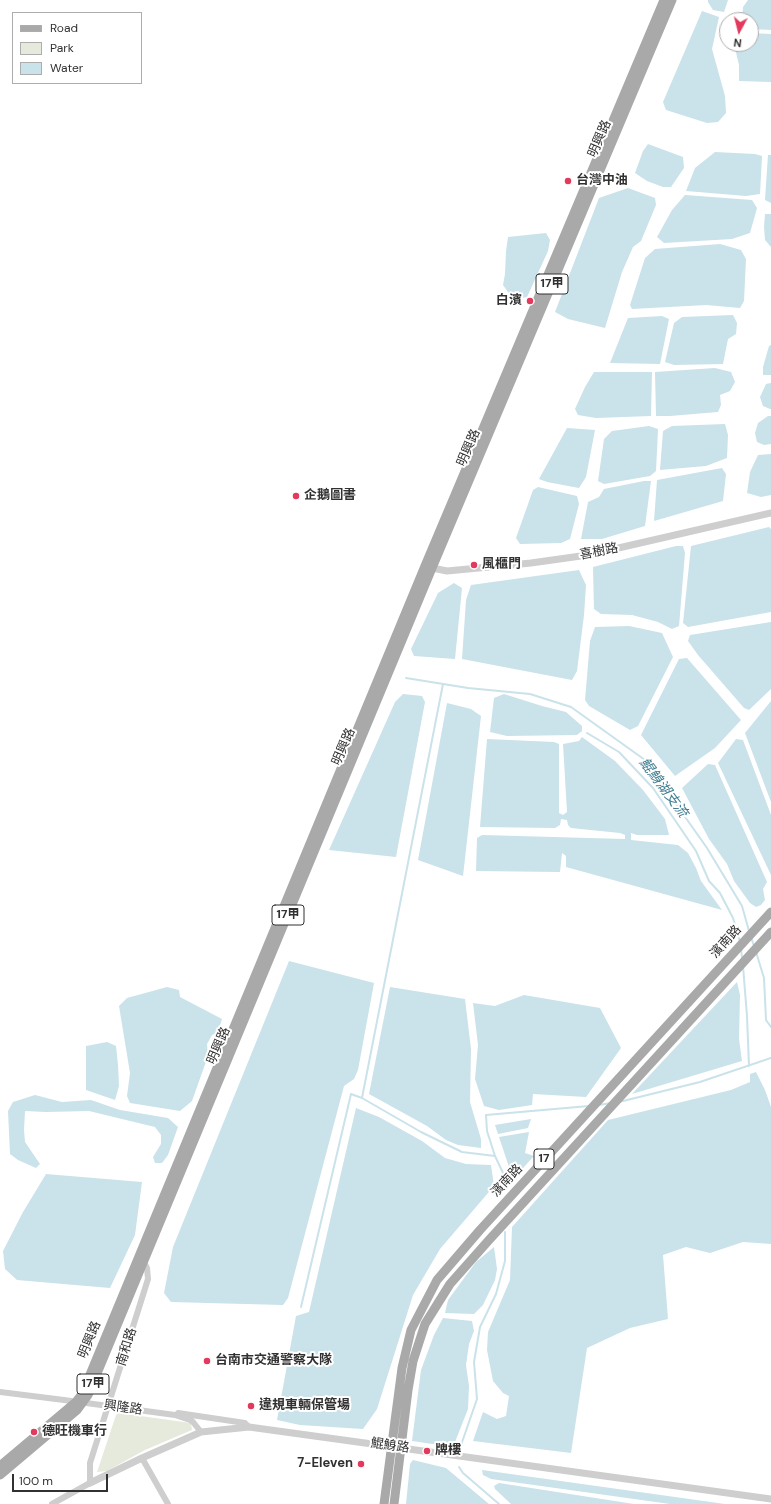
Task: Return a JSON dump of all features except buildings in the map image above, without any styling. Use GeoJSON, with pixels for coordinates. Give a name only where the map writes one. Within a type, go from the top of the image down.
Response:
{"type":"FeatureCollection","features":[{"type":"Feature","properties":{"kind":"main road","name":"明興路"},"geometry":{"type":"LineString","coordinates":[[0,1466],[88,1395],[664,0]]}},
{"type":"Feature","properties":{"kind":"main road","name":"明興路"},"geometry":{"type":"LineString","coordinates":[[0,1475],[77,1410],[87,1381],[429,567],[672,0]]}},
{"type":"Feature","properties":{"kind":"main road","name":"濱南路"},"geometry":{"type":"LineString","coordinates":[[394,1504],[398,1388],[408,1340],[420,1311],[437,1280],[480,1230],[771,912]]}},
{"type":"Feature","properties":{"kind":"main road","name":"濱南路"},"geometry":{"type":"LineString","coordinates":[[384,1504],[415,1352],[421,1333],[429,1316],[450,1284],[771,932]]}},
{"type":"Feature","properties":{"kind":"street","name":"喜樹路"},"geometry":{"type":"LineString","coordinates":[[429,567],[440,570],[455,570],[531,563],[588,555],[771,513]]}},
{"type":"Feature","properties":{"kind":"street","name":"南和路"},"geometry":{"type":"LineString","coordinates":[[90,1483],[90,1463],[148,1279],[147,1268],[144,1262]]}},
{"type":"Feature","properties":{"kind":"street","name":"興隆路"},"geometry":{"type":"LineString","coordinates":[[0,1392],[175,1415],[190,1420],[201,1432]]}},
{"type":"Feature","properties":{"kind":"street","name":"興隆路"},"geometry":{"type":"LineString","coordinates":[[175,1415],[182,1413],[245,1423],[249,1427]]}},
{"type":"Feature","properties":{"kind":"street","name":"鯤鯓路"},"geometry":{"type":"LineString","coordinates":[[90,1483],[201,1432],[249,1427],[771,1500]]}},
{"type":"Feature","properties":{"kind":"street"},"geometry":{"type":"LineString","coordinates":[[142,1458],[168,1504]]}},
{"type":"Feature","properties":{"kind":"street"},"geometry":{"type":"LineString","coordinates":[[52,1504],[90,1483]]}},
{"type":"Feature","properties":{"kind":"green space"},"geometry":{"type":"Polygon","coordinates":[[[119,1413],[191,1423],[192,1430],[145,1450],[107,1471],[97,1472],[116,1415],[119,1413]]]}},
{"type":"Feature","properties":{"kind":"water"},"geometry":{"type":"Polygon","coordinates":[[[708,0],[728,0],[724,12],[713,10],[708,0]]]}},
{"type":"Feature","properties":{"kind":"water"},"geometry":{"type":"Polygon","coordinates":[[[748,0],[771,0],[771,30],[759,29],[759,12],[743,12],[743,7],[748,0]]]}},
{"type":"Feature","properties":{"kind":"water"},"geometry":{"type":"Polygon","coordinates":[[[702,11],[719,17],[712,49],[725,96],[726,113],[718,122],[707,123],[666,110],[663,102],[702,11]]]}},
{"type":"Feature","properties":{"kind":"water"},"geometry":{"type":"Polygon","coordinates":[[[759,33],[771,34],[771,82],[739,81],[739,65],[736,52],[759,52],[759,33]]]}},
{"type":"Feature","properties":{"kind":"water"},"geometry":{"type":"Polygon","coordinates":[[[648,144],[683,157],[684,168],[671,187],[663,187],[647,181],[635,173],[643,151],[648,144]]]}},
{"type":"Feature","properties":{"kind":"water"},"geometry":{"type":"Polygon","coordinates":[[[715,152],[755,154],[762,156],[760,194],[746,196],[686,191],[695,168],[715,152]]]}},
{"type":"Feature","properties":{"kind":"water"},"geometry":{"type":"Polygon","coordinates":[[[768,155],[771,155],[771,203],[765,200],[768,155]]]}},
{"type":"Feature","properties":{"kind":"water"},"geometry":{"type":"Polygon","coordinates":[[[628,188],[655,198],[656,205],[641,241],[633,247],[622,272],[605,328],[568,319],[555,312],[599,198],[628,188]]]}},
{"type":"Feature","properties":{"kind":"water"},"geometry":{"type":"Polygon","coordinates":[[[685,195],[752,200],[757,208],[750,233],[732,239],[664,243],[657,237],[672,210],[685,195]]]}},
{"type":"Feature","properties":{"kind":"water"},"geometry":{"type":"Polygon","coordinates":[[[765,214],[771,214],[771,247],[765,240],[765,214]]]}},
{"type":"Feature","properties":{"kind":"water"},"geometry":{"type":"Polygon","coordinates":[[[546,233],[550,240],[548,251],[527,297],[517,299],[510,295],[503,285],[508,237],[546,233]]]}},
{"type":"Feature","properties":{"kind":"water"},"geometry":{"type":"Polygon","coordinates":[[[720,244],[741,250],[746,259],[744,301],[740,308],[706,305],[632,309],[630,305],[645,258],[655,249],[720,244]]]}},
{"type":"Feature","properties":{"kind":"water"},"geometry":{"type":"Polygon","coordinates":[[[733,315],[737,323],[736,334],[728,339],[723,364],[674,365],[665,362],[674,323],[682,317],[733,315]]]}},
{"type":"Feature","properties":{"kind":"water"},"geometry":{"type":"Polygon","coordinates":[[[662,316],[669,319],[660,364],[610,363],[628,318],[662,316]]]}},
{"type":"Feature","properties":{"kind":"water"},"geometry":{"type":"Polygon","coordinates":[[[771,345],[771,375],[763,375],[763,367],[769,346],[771,345]]]}},
{"type":"Feature","properties":{"kind":"water"},"geometry":{"type":"Polygon","coordinates":[[[715,368],[731,372],[735,382],[730,391],[720,395],[721,405],[718,412],[656,416],[655,372],[715,368]]]}},
{"type":"Feature","properties":{"kind":"water"},"geometry":{"type":"Polygon","coordinates":[[[594,372],[652,372],[651,416],[596,418],[578,415],[575,409],[594,372]]]}},
{"type":"Feature","properties":{"kind":"water"},"geometry":{"type":"Polygon","coordinates":[[[771,383],[770,409],[763,406],[760,397],[766,384],[771,383]]]}},
{"type":"Feature","properties":{"kind":"water"},"geometry":{"type":"Polygon","coordinates":[[[768,416],[771,416],[771,444],[764,445],[757,442],[755,433],[758,423],[768,416]]]}},
{"type":"Feature","properties":{"kind":"water"},"geometry":{"type":"Polygon","coordinates":[[[725,424],[728,435],[727,458],[706,466],[660,470],[663,431],[672,426],[725,424]]]}},
{"type":"Feature","properties":{"kind":"water"},"geometry":{"type":"Polygon","coordinates":[[[649,426],[658,429],[656,471],[650,476],[604,484],[598,481],[604,439],[612,431],[649,426]]]}},
{"type":"Feature","properties":{"kind":"water"},"geometry":{"type":"Polygon","coordinates":[[[567,428],[595,430],[586,477],[579,488],[539,479],[567,428]]]}},
{"type":"Feature","properties":{"kind":"water"},"geometry":{"type":"Polygon","coordinates":[[[771,454],[771,495],[761,497],[747,493],[750,472],[758,455],[771,454]]]}},
{"type":"Feature","properties":{"kind":"water"},"geometry":{"type":"Polygon","coordinates":[[[722,468],[726,474],[723,501],[654,521],[657,480],[722,468]]]}},
{"type":"Feature","properties":{"kind":"water"},"geometry":{"type":"Polygon","coordinates":[[[651,481],[645,526],[602,539],[581,539],[588,502],[599,497],[604,489],[651,481]]]}},
{"type":"Feature","properties":{"kind":"water"},"geometry":{"type":"Polygon","coordinates":[[[538,487],[577,496],[579,504],[570,539],[561,543],[520,544],[516,538],[533,490],[538,487]]]}},
{"type":"Feature","properties":{"kind":"water"},"geometry":{"type":"Polygon","coordinates":[[[769,527],[771,529],[771,612],[688,627],[683,623],[691,546],[769,527]]]}},
{"type":"Feature","properties":{"kind":"water"},"geometry":{"type":"Polygon","coordinates":[[[676,546],[683,546],[685,553],[679,626],[672,629],[658,622],[632,615],[601,614],[594,609],[593,567],[676,546]]]}},
{"type":"Feature","properties":{"kind":"water"},"geometry":{"type":"Polygon","coordinates":[[[579,570],[586,585],[577,671],[572,680],[462,659],[466,600],[471,585],[579,570]]]}},
{"type":"Feature","properties":{"kind":"water"},"geometry":{"type":"Polygon","coordinates":[[[454,583],[462,588],[455,659],[414,656],[411,649],[438,593],[454,583]]]}},
{"type":"Feature","properties":{"kind":"water"},"geometry":{"type":"Polygon","coordinates":[[[771,622],[771,689],[749,710],[744,708],[698,655],[688,641],[690,635],[771,622]]]}},
{"type":"Feature","properties":{"kind":"water"},"geometry":{"type":"Polygon","coordinates":[[[629,626],[662,633],[673,657],[638,726],[630,730],[589,706],[585,700],[590,641],[595,627],[629,626]]]}},
{"type":"Feature","properties":{"kind":"water"},"geometry":{"type":"Polygon","coordinates":[[[687,658],[741,720],[715,748],[675,776],[641,735],[679,659],[687,658]]]}},
{"type":"Feature","properties":{"kind":"water"},"geometry":{"type":"Polygon","coordinates":[[[403,694],[422,696],[425,702],[396,857],[329,850],[395,702],[403,694]]]}},
{"type":"Feature","properties":{"kind":"water"},"geometry":{"type":"Polygon","coordinates":[[[504,694],[566,712],[582,726],[582,731],[577,735],[507,736],[490,732],[494,698],[504,694]]]}},
{"type":"Feature","properties":{"kind":"water"},"geometry":{"type":"Polygon","coordinates":[[[771,701],[771,802],[745,733],[771,701]]]}},
{"type":"Feature","properties":{"kind":"water"},"geometry":{"type":"Polygon","coordinates":[[[447,703],[471,709],[481,716],[463,876],[418,860],[447,703]]]}},
{"type":"Feature","properties":{"kind":"water"},"geometry":{"type":"Polygon","coordinates":[[[582,737],[615,761],[643,790],[665,819],[669,835],[637,835],[631,833],[631,840],[678,845],[688,853],[701,881],[722,910],[566,867],[566,856],[562,853],[560,872],[476,871],[477,838],[482,835],[625,839],[625,835],[620,833],[571,828],[568,825],[567,820],[561,819],[560,825],[555,828],[480,827],[487,739],[554,742],[559,744],[559,813],[563,815],[567,812],[563,744],[579,741],[582,737]]]}},
{"type":"Feature","properties":{"kind":"water"},"geometry":{"type":"Polygon","coordinates":[[[736,739],[743,740],[771,815],[771,875],[718,763],[736,739]]]}},
{"type":"Feature","properties":{"kind":"water"},"geometry":{"type":"Polygon","coordinates":[[[708,764],[715,765],[767,882],[763,889],[765,900],[761,905],[756,907],[750,903],[734,881],[727,864],[709,839],[682,788],[708,764]]]}},
{"type":"Feature","properties":{"kind":"water"},"geometry":{"type":"Polygon","coordinates":[[[289,961],[374,983],[358,1070],[354,1079],[344,1086],[288,1298],[283,1305],[171,1302],[164,1293],[173,1247],[289,961]]]}},
{"type":"Feature","properties":{"kind":"water"},"geometry":{"type":"Polygon","coordinates":[[[737,982],[740,995],[739,1039],[742,1061],[632,1094],[737,982]]]}},
{"type":"Feature","properties":{"kind":"water"},"geometry":{"type":"Polygon","coordinates":[[[167,987],[179,990],[180,997],[222,1019],[218,1032],[212,1035],[207,1044],[208,1056],[192,1101],[180,1111],[130,1103],[127,1096],[130,1073],[119,1006],[127,998],[167,987]]]}},
{"type":"Feature","properties":{"kind":"water"},"geometry":{"type":"Polygon","coordinates":[[[390,987],[465,999],[471,1049],[470,1102],[481,1139],[481,1148],[458,1145],[446,1140],[427,1126],[369,1094],[390,987]]]}},
{"type":"Feature","properties":{"kind":"water"},"geometry":{"type":"Polygon","coordinates":[[[524,995],[600,1008],[621,1048],[586,1097],[533,1094],[532,1105],[499,1110],[484,1106],[475,1079],[478,1045],[473,1003],[495,1006],[524,995]]]}},
{"type":"Feature","properties":{"kind":"water"},"geometry":{"type":"Polygon","coordinates":[[[107,1042],[116,1046],[119,1086],[115,1100],[86,1090],[86,1046],[107,1042]]]}},
{"type":"Feature","properties":{"kind":"water"},"geometry":{"type":"Polygon","coordinates":[[[756,1072],[771,1107],[771,1244],[743,1242],[710,1253],[686,1247],[663,1255],[668,1319],[630,1328],[587,1348],[571,1453],[473,1441],[483,1412],[497,1419],[506,1416],[509,1396],[503,1393],[493,1381],[487,1350],[488,1332],[510,1280],[512,1227],[608,1120],[731,1090],[750,1082],[750,1074],[756,1072]]]}},
{"type":"Feature","properties":{"kind":"water"},"geometry":{"type":"Polygon","coordinates":[[[35,1095],[62,1102],[91,1100],[120,1110],[168,1118],[178,1127],[168,1155],[162,1163],[155,1163],[153,1157],[161,1144],[161,1135],[155,1127],[89,1111],[25,1111],[25,1142],[40,1164],[36,1168],[18,1160],[10,1154],[8,1111],[13,1102],[35,1095]]]}},
{"type":"Feature","properties":{"kind":"water"},"geometry":{"type":"Polygon","coordinates":[[[356,1108],[379,1117],[422,1141],[445,1158],[466,1164],[491,1165],[494,1186],[440,1249],[413,1295],[377,1409],[363,1429],[300,1425],[277,1420],[296,1316],[309,1312],[356,1108]]]}},
{"type":"Feature","properties":{"kind":"water"},"geometry":{"type":"Polygon","coordinates":[[[531,1119],[528,1128],[498,1134],[495,1125],[531,1119]]]}},
{"type":"Feature","properties":{"kind":"water"},"geometry":{"type":"Polygon","coordinates":[[[529,1132],[525,1153],[534,1156],[513,1179],[499,1137],[529,1132]]]}},
{"type":"Feature","properties":{"kind":"water"},"geometry":{"type":"Polygon","coordinates":[[[46,1174],[142,1182],[135,1235],[110,1288],[17,1280],[5,1269],[3,1251],[23,1212],[46,1174]]]}},
{"type":"Feature","properties":{"kind":"water"},"geometry":{"type":"Polygon","coordinates":[[[494,1247],[497,1269],[495,1280],[483,1305],[474,1314],[445,1313],[448,1300],[476,1262],[494,1247]]]}},
{"type":"Feature","properties":{"kind":"water"},"geometry":{"type":"Polygon","coordinates":[[[443,1318],[472,1321],[474,1331],[469,1344],[466,1365],[469,1386],[468,1409],[453,1447],[412,1441],[421,1370],[434,1335],[443,1318]]]}},
{"type":"Feature","properties":{"kind":"water"},"geometry":{"type":"Polygon","coordinates":[[[413,1460],[446,1468],[489,1504],[406,1504],[410,1464],[413,1460]]]}},
{"type":"Feature","properties":{"kind":"water"},"geometry":{"type":"Polygon","coordinates":[[[482,1470],[725,1504],[670,1504],[491,1479],[483,1475],[482,1470]]]}},
{"type":"Feature","properties":{"kind":"water"},"geometry":{"type":"Polygon","coordinates":[[[499,1483],[634,1504],[511,1504],[495,1489],[494,1486],[499,1483]]]}},
{"type":"Feature","properties":{"kind":"waterway","name":"鯤鯓湖支流"},"geometry":{"type":"LineString","coordinates":[[406,678],[468,688],[530,694],[571,707],[645,760],[707,848],[742,906],[749,931]]}},
{"type":"Feature","properties":{"kind":"waterway"},"geometry":{"type":"LineString","coordinates":[[362,1098],[443,684]]}},
{"type":"Feature","properties":{"kind":"waterway"},"geometry":{"type":"LineString","coordinates":[[587,733],[619,752],[653,788],[696,851],[709,881],[720,893],[733,918],[740,942]]}},
{"type":"Feature","properties":{"kind":"waterway","name":"鯤鯓湖支流"},"geometry":{"type":"LineString","coordinates":[[751,937],[754,946]]}},
{"type":"Feature","properties":{"kind":"waterway"},"geometry":{"type":"LineString","coordinates":[[741,949],[742,958]]}},
{"type":"Feature","properties":{"kind":"waterway","name":"鯤鯓湖支流"},"geometry":{"type":"LineString","coordinates":[[756,952],[764,978],[766,1020],[771,1027]]}},
{"type":"Feature","properties":{"kind":"waterway"},"geometry":{"type":"LineString","coordinates":[[743,966],[749,1066]]}},
{"type":"Feature","properties":{"kind":"waterway"},"geometry":{"type":"LineString","coordinates":[[619,1102],[700,1082],[771,1058]]}},
{"type":"Feature","properties":{"kind":"waterway"},"geometry":{"type":"LineString","coordinates":[[301,1307],[351,1094],[362,1098],[421,1132],[462,1152],[495,1156]]}},
{"type":"Feature","properties":{"kind":"waterway"},"geometry":{"type":"LineString","coordinates":[[599,1105],[611,1103]]}},
{"type":"Feature","properties":{"kind":"waterway"},"geometry":{"type":"LineString","coordinates":[[503,1190],[504,1175],[495,1156],[487,1131],[486,1115],[589,1106]]}},
{"type":"Feature","properties":{"kind":"waterway"},"geometry":{"type":"LineString","coordinates":[[460,1448],[477,1399],[474,1362],[480,1327],[496,1294],[505,1261],[505,1232]]}},
{"type":"Feature","properties":{"kind":"waterway"},"geometry":{"type":"LineString","coordinates":[[459,1467],[463,1473],[499,1504]]}},
{"type":"Feature","properties":{"kind":"place","name":"台灣中油"},"geometry":{"type":"Point","coordinates":[568,181]}},
{"type":"Feature","properties":{"kind":"place","name":"白濱"},"geometry":{"type":"Point","coordinates":[530,301]}},
{"type":"Feature","properties":{"kind":"place","name":"企鵝圖書"},"geometry":{"type":"Point","coordinates":[296,496]}},
{"type":"Feature","properties":{"kind":"place","name":"風櫃門"},"geometry":{"type":"Point","coordinates":[474,565]}},
{"type":"Feature","properties":{"kind":"place","name":"台南市交通警察大隊"},"geometry":{"type":"Point","coordinates":[207,1361]}},
{"type":"Feature","properties":{"kind":"place","name":"違規車輛保管場"},"geometry":{"type":"Point","coordinates":[251,1406]}},
{"type":"Feature","properties":{"kind":"place","name":"德旺機車行"},"geometry":{"type":"Point","coordinates":[34,1432]}},
{"type":"Feature","properties":{"kind":"place","name":"牌樓"},"geometry":{"type":"Point","coordinates":[427,1451]}},
{"type":"Feature","properties":{"kind":"place","name":"7-Eleven"},"geometry":{"type":"Point","coordinates":[361,1464]}}]}
